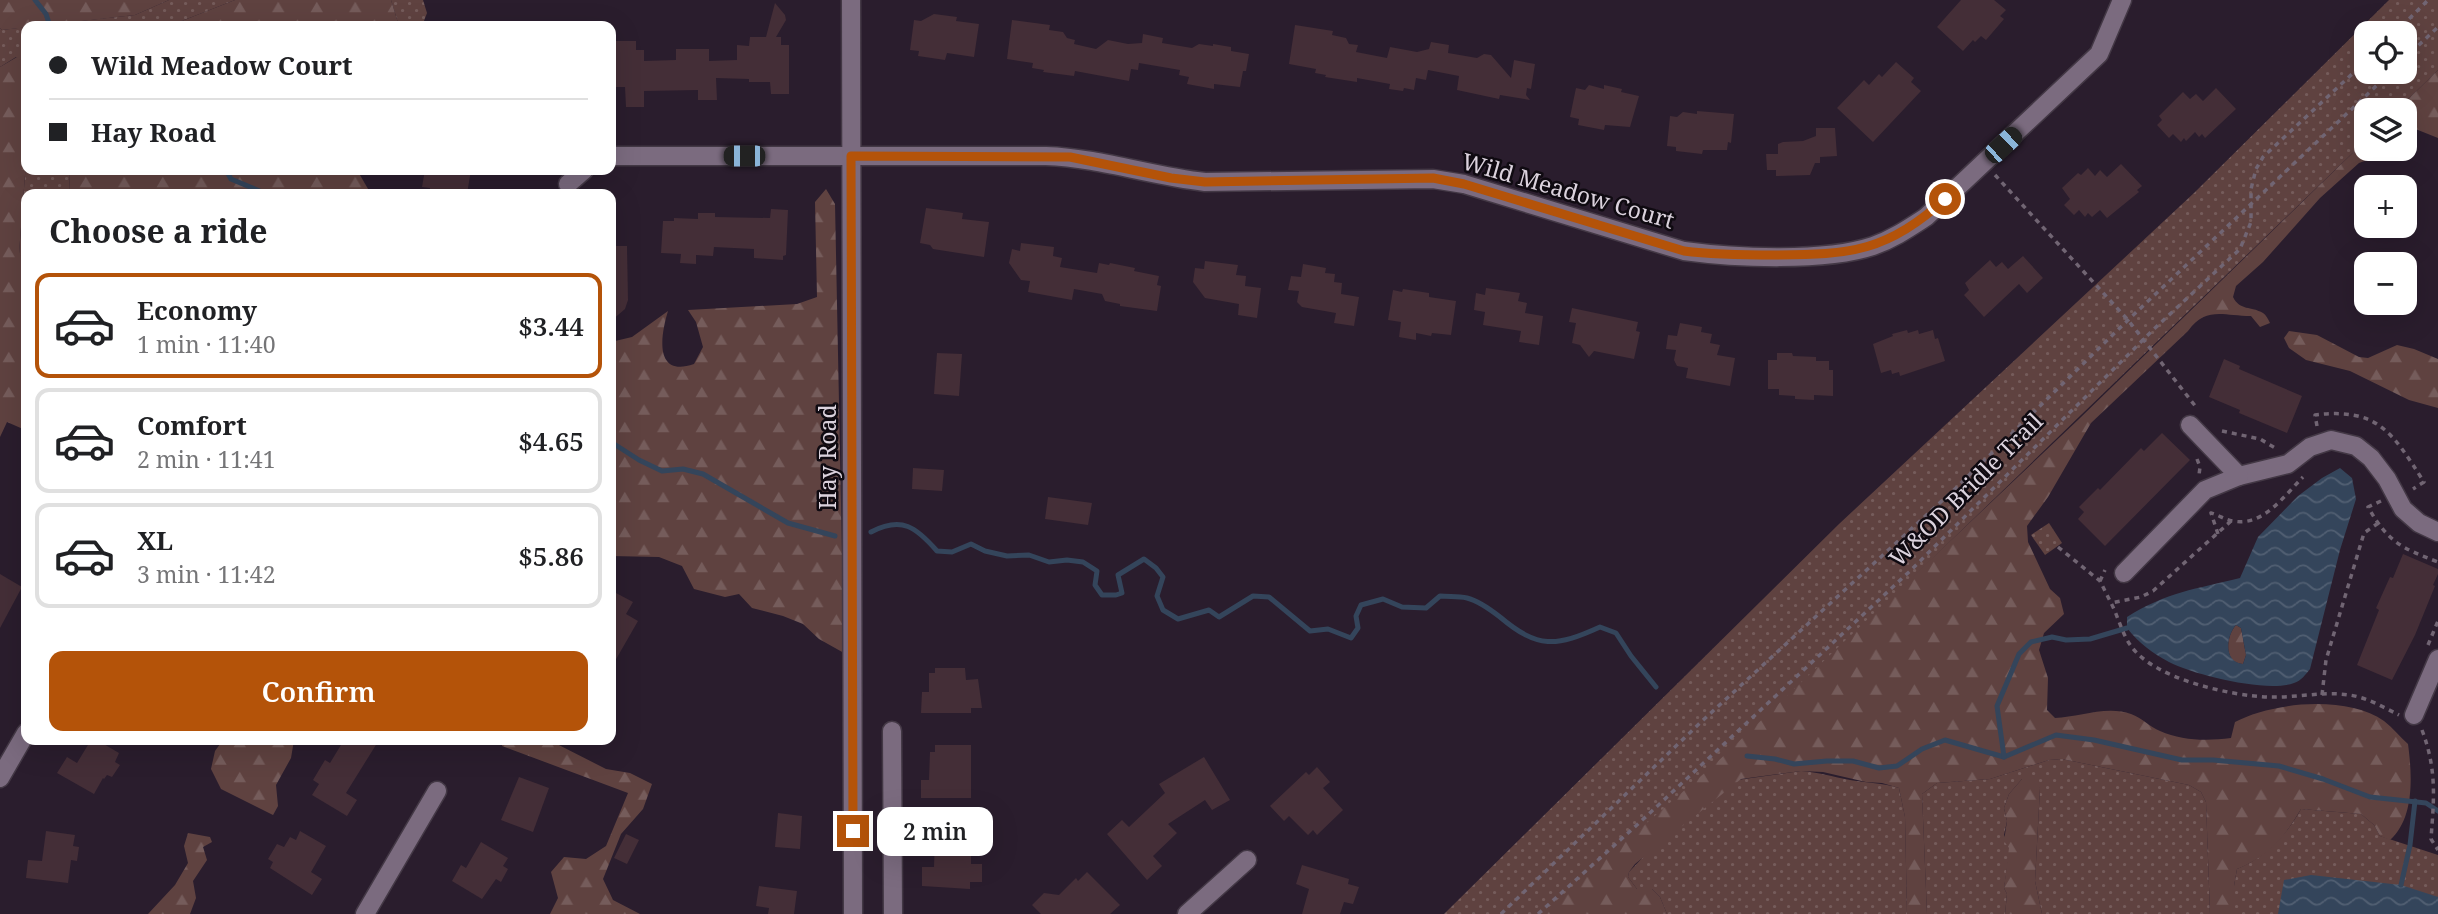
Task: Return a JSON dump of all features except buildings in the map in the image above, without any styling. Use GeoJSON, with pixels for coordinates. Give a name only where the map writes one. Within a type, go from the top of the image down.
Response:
{"type":"FeatureCollection","features":[{"type":"Feature","properties":{"kind":"street","name":"Hay Road"},"geometry":{"type":"LineString","coordinates":[[851,0],[853,914]]}},
{"type":"Feature","properties":{"kind":"street","name":"Wild Meadow Court"},"geometry":{"type":"LineString","coordinates":[[616,156],[1070,157],[1171,178],[1205,182],[1433,178],[1464,184],[1684,251],[1732,255],[1846,253],[1873,246],[1900,234],[1926,217],[2099,54],[2122,0]]}},
{"type":"Feature","properties":{"kind":"street"},"geometry":{"type":"LineString","coordinates":[[568,184],[578,175]]}},
{"type":"Feature","properties":{"kind":"street"},"geometry":{"type":"LineString","coordinates":[[2190,425],[2239,476]]}},
{"type":"Feature","properties":{"kind":"street"},"geometry":{"type":"LineString","coordinates":[[2124,573],[2205,490],[2239,476],[2288,464],[2310,446],[2331,440],[2356,446],[2371,458],[2403,509],[2418,523],[2438,532]]}},
{"type":"Feature","properties":{"kind":"street"},"geometry":{"type":"LineString","coordinates":[[2412,719],[2438,659]]}},
{"type":"Feature","properties":{"kind":"street"},"geometry":{"type":"LineString","coordinates":[[892,731],[894,914]]}},
{"type":"Feature","properties":{"kind":"street"},"geometry":{"type":"LineString","coordinates":[[0,778],[21,742]]}},
{"type":"Feature","properties":{"kind":"street"},"geometry":{"type":"LineString","coordinates":[[365,914],[438,791]]}},
{"type":"Feature","properties":{"kind":"street"},"geometry":{"type":"LineString","coordinates":[[1187,914],[1247,860]]}},
{"type":"Feature","properties":{"kind":"path"},"geometry":{"type":"LineString","coordinates":[[2407,21],[2428,0]]}},
{"type":"Feature","properties":{"kind":"path"},"geometry":{"type":"LineString","coordinates":[[2417,47],[2438,27]]}},
{"type":"Feature","properties":{"kind":"path","name":"W&OD Bridle Trail"},"geometry":{"type":"LineString","coordinates":[[1538,914],[1910,571],[2143,340],[2240,249],[2251,222],[2251,190],[2256,169],[2263,157],[2354,72]]}},
{"type":"Feature","properties":{"kind":"path"},"geometry":{"type":"LineString","coordinates":[[1502,914],[1702,722],[1956,487],[2378,84]]}},
{"type":"Feature","properties":{"kind":"path"},"geometry":{"type":"LineString","coordinates":[[1984,163],[2128,320],[2196,407]]}},
{"type":"Feature","properties":{"kind":"path"},"geometry":{"type":"LineString","coordinates":[[2218,534],[2211,513],[2231,521],[2250,520],[2265,514],[2306,474]]}},
{"type":"Feature","properties":{"kind":"path"},"geometry":{"type":"LineString","coordinates":[[2376,492],[2381,501],[2368,507],[2377,523],[2397,544],[2438,562]]}},
{"type":"Feature","properties":{"kind":"path"},"geometry":{"type":"LineString","coordinates":[[2111,603],[2141,597],[2153,591],[2231,521]]}},
{"type":"Feature","properties":{"kind":"path"},"geometry":{"type":"LineString","coordinates":[[2322,695],[2326,660],[2364,533],[2377,523]]}},
{"type":"Feature","properties":{"kind":"path"},"geometry":{"type":"LineString","coordinates":[[2057,547],[2100,581],[2130,645],[2141,658],[2164,671],[2234,694],[2269,697],[2349,695],[2412,719],[2430,756],[2435,796],[2431,839],[2438,850]]}},
{"type":"Feature","properties":{"kind":"green space"},"geometry":{"type":"Polygon","coordinates":[[[0,0],[169,0],[135,15],[82,21],[21,21],[21,28],[0,28],[0,0]]]}},
{"type":"Feature","properties":{"kind":"green space"},"geometry":{"type":"Polygon","coordinates":[[[169,0],[235,0],[182,21],[79,21],[135,15],[169,0]]]}},
{"type":"Feature","properties":{"kind":"green space"},"geometry":{"type":"Polygon","coordinates":[[[235,0],[391,0],[397,21],[182,21],[235,0]]]}},
{"type":"Feature","properties":{"kind":"green space"},"geometry":{"type":"Polygon","coordinates":[[[391,0],[423,0],[427,13],[424,21],[397,21],[391,0]]]}},
{"type":"Feature","properties":{"kind":"green space"},"geometry":{"type":"Polygon","coordinates":[[[2389,0],[2438,0],[2438,70],[2409,98],[2354,98],[2354,152],[1564,914],[1444,914],[1839,524],[2194,193],[2354,35],[2354,84],[2417,84],[2417,21],[2368,21],[2389,0]]]}},
{"type":"Feature","properties":{"kind":"green space"},"geometry":{"type":"Polygon","coordinates":[[[0,28],[21,28],[21,60],[16,57],[0,67],[0,28]]]}},
{"type":"Feature","properties":{"kind":"green space"},"geometry":{"type":"Polygon","coordinates":[[[17,57],[21,60],[21,175],[25,175],[24,189],[21,189],[19,253],[21,428],[7,422],[0,437],[0,67],[17,57]]]}},
{"type":"Feature","properties":{"kind":"green space"},"geometry":{"type":"Polygon","coordinates":[[[2438,70],[2438,138],[2417,130],[2417,98],[2409,98],[2438,70]]]}},
{"type":"Feature","properties":{"kind":"green space"},"geometry":{"type":"Polygon","coordinates":[[[2354,152],[2354,161],[2364,161],[2320,198],[2263,262],[2236,286],[2233,297],[2236,301],[2242,306],[2263,313],[2270,323],[2260,327],[2251,316],[2216,314],[2208,315],[2195,323],[2091,423],[2048,497],[2027,526],[2028,542],[2050,589],[2060,598],[2064,614],[2044,633],[2039,650],[2048,678],[2047,710],[2055,718],[2103,711],[2122,712],[2168,734],[2204,740],[2231,738],[2235,722],[2251,715],[2289,706],[2330,705],[2350,707],[2368,713],[2384,721],[2408,744],[2411,782],[2408,808],[2398,831],[2390,840],[2380,836],[2374,825],[2361,814],[2301,809],[2275,845],[2237,869],[2234,914],[2210,914],[2206,802],[2201,792],[2189,785],[2062,759],[2049,760],[1990,779],[1937,783],[1922,794],[1927,914],[1907,914],[1905,817],[1899,788],[1823,772],[1801,771],[1741,779],[1635,864],[1628,877],[1637,889],[1652,889],[1660,897],[1667,914],[1541,914],[1715,764],[2079,419],[2354,152]]]}},
{"type":"Feature","properties":{"kind":"green space"},"geometry":{"type":"Polygon","coordinates":[[[25,175],[70,175],[69,189],[24,189],[25,175]]]}},
{"type":"Feature","properties":{"kind":"green space"},"geometry":{"type":"Polygon","coordinates":[[[70,175],[360,175],[368,189],[69,189],[70,175]]]}},
{"type":"Feature","properties":{"kind":"green space"},"geometry":{"type":"Polygon","coordinates":[[[826,189],[835,204],[844,653],[819,639],[803,624],[752,608],[739,594],[725,597],[694,589],[682,566],[659,557],[616,556],[616,341],[632,337],[668,311],[663,331],[663,351],[672,365],[681,367],[694,364],[703,347],[696,322],[688,310],[797,304],[817,297],[815,202],[826,189]]]}},
{"type":"Feature","properties":{"kind":"green space"},"geometry":{"type":"Polygon","coordinates":[[[2289,331],[2317,335],[2359,357],[2368,358],[2397,345],[2438,359],[2438,408],[2409,400],[2350,371],[2306,360],[2289,348],[2284,338],[2289,331]]]}},
{"type":"Feature","properties":{"kind":"green space"},"geometry":{"type":"Polygon","coordinates":[[[2049,523],[2062,543],[2045,555],[2031,535],[2049,523]]]}},
{"type":"Feature","properties":{"kind":"green space"},"geometry":{"type":"Polygon","coordinates":[[[2236,625],[2241,628],[2246,655],[2243,664],[2232,659],[2229,654],[2230,636],[2236,625]]]}},
{"type":"Feature","properties":{"kind":"green space"},"geometry":{"type":"Polygon","coordinates":[[[219,745],[293,745],[291,758],[276,785],[278,806],[273,815],[221,789],[211,769],[215,751],[219,745]]]}},
{"type":"Feature","properties":{"kind":"green space"},"geometry":{"type":"Polygon","coordinates":[[[559,745],[606,769],[630,773],[652,784],[643,809],[621,834],[603,879],[613,900],[640,914],[550,914],[558,898],[551,872],[564,857],[586,859],[606,846],[628,793],[502,746],[559,745]]]}},
{"type":"Feature","properties":{"kind":"green space"},"geometry":{"type":"Polygon","coordinates":[[[2062,759],[2189,785],[2201,792],[2206,802],[2210,914],[2042,914],[2035,881],[2040,788],[2022,779],[2009,794],[2004,808],[2007,821],[2004,835],[2010,848],[2004,888],[2007,894],[2005,914],[1927,914],[1922,794],[1937,783],[1990,779],[2049,760],[2062,759]]]}},
{"type":"Feature","properties":{"kind":"green space"},"geometry":{"type":"Polygon","coordinates":[[[1801,771],[1899,788],[1905,817],[1907,914],[1667,914],[1660,897],[1652,889],[1637,889],[1628,877],[1629,872],[1645,855],[1737,780],[1801,771]]]}},
{"type":"Feature","properties":{"kind":"green space"},"geometry":{"type":"Polygon","coordinates":[[[2035,778],[2040,788],[2035,881],[2042,914],[2005,914],[2007,894],[2004,888],[2009,848],[2004,841],[2007,821],[2004,808],[2009,794],[2022,779],[2035,778]]]}},
{"type":"Feature","properties":{"kind":"green space"},"geometry":{"type":"Polygon","coordinates":[[[2301,809],[2361,814],[2374,825],[2380,836],[2438,855],[2438,914],[2234,914],[2237,869],[2274,845],[2301,809]]]}},
{"type":"Feature","properties":{"kind":"green space"},"geometry":{"type":"Polygon","coordinates":[[[188,833],[210,837],[212,842],[203,847],[207,860],[193,881],[196,898],[190,914],[148,914],[175,885],[188,863],[184,846],[188,833]]]}},
{"type":"Feature","properties":{"kind":"water"},"geometry":{"type":"Polygon","coordinates":[[[2340,468],[2352,478],[2356,499],[2340,550],[2310,669],[2301,679],[2282,686],[2267,686],[2195,672],[2157,655],[2127,628],[2127,617],[2155,602],[2182,592],[2240,578],[2258,537],[2298,496],[2340,468]],[[2236,625],[2230,635],[2228,648],[2232,659],[2243,664],[2246,655],[2241,628],[2236,625]]]}},
{"type":"Feature","properties":{"kind":"water"},"geometry":{"type":"Polygon","coordinates":[[[2311,875],[2401,885],[2438,897],[2438,914],[2278,914],[2284,880],[2311,875]]]}},
{"type":"Feature","properties":{"kind":"waterway"},"geometry":{"type":"LineString","coordinates":[[35,0],[48,21]]}},
{"type":"Feature","properties":{"kind":"waterway"},"geometry":{"type":"LineString","coordinates":[[229,175],[231,179],[255,189]]}},
{"type":"Feature","properties":{"kind":"waterway"},"geometry":{"type":"LineString","coordinates":[[616,445],[662,471],[683,469],[703,474],[788,523],[835,536]]}},
{"type":"Feature","properties":{"kind":"waterway"},"geometry":{"type":"LineString","coordinates":[[871,532],[891,525],[908,526],[937,551],[952,552],[971,544],[985,551],[1007,556],[1029,555],[1049,562],[1083,562],[1097,571],[1095,585],[1102,595],[1122,593],[1118,575],[1144,559],[1163,577],[1157,596],[1163,610],[1178,619],[1209,610],[1219,617],[1253,596],[1269,597],[1310,631],[1328,629],[1351,638],[1358,628],[1356,616],[1361,605],[1383,599],[1402,607],[1426,608],[1440,596],[1467,598],[1485,606],[1525,635],[1537,640],[1559,641],[1600,627],[1616,633],[1656,687]]}},
{"type":"Feature","properties":{"kind":"waterway"},"geometry":{"type":"LineString","coordinates":[[2004,757],[1997,706],[2019,654],[2031,642],[2052,637],[2066,640],[2090,639],[2127,628]]}},
{"type":"Feature","properties":{"kind":"waterway"},"geometry":{"type":"LineString","coordinates":[[1747,756],[1794,764],[1853,761],[1879,768],[1897,766],[1922,749],[1945,740],[2004,757],[2056,735],[2094,740],[2182,760],[2279,766],[2370,797],[2426,803],[2438,811]]}},
{"type":"Feature","properties":{"kind":"waterway"},"geometry":{"type":"LineString","coordinates":[[2401,885],[2410,845],[2415,801]]}},
{"type":"Feature","properties":{"kind":"route"},"geometry":{"type":"LineString","coordinates":[[853,831],[851,156],[1070,157],[1171,178],[1205,182],[1433,178],[1464,184],[1684,251],[1718,255],[1846,253],[1873,246],[1900,234],[1926,217],[1945,199]]}}]}
